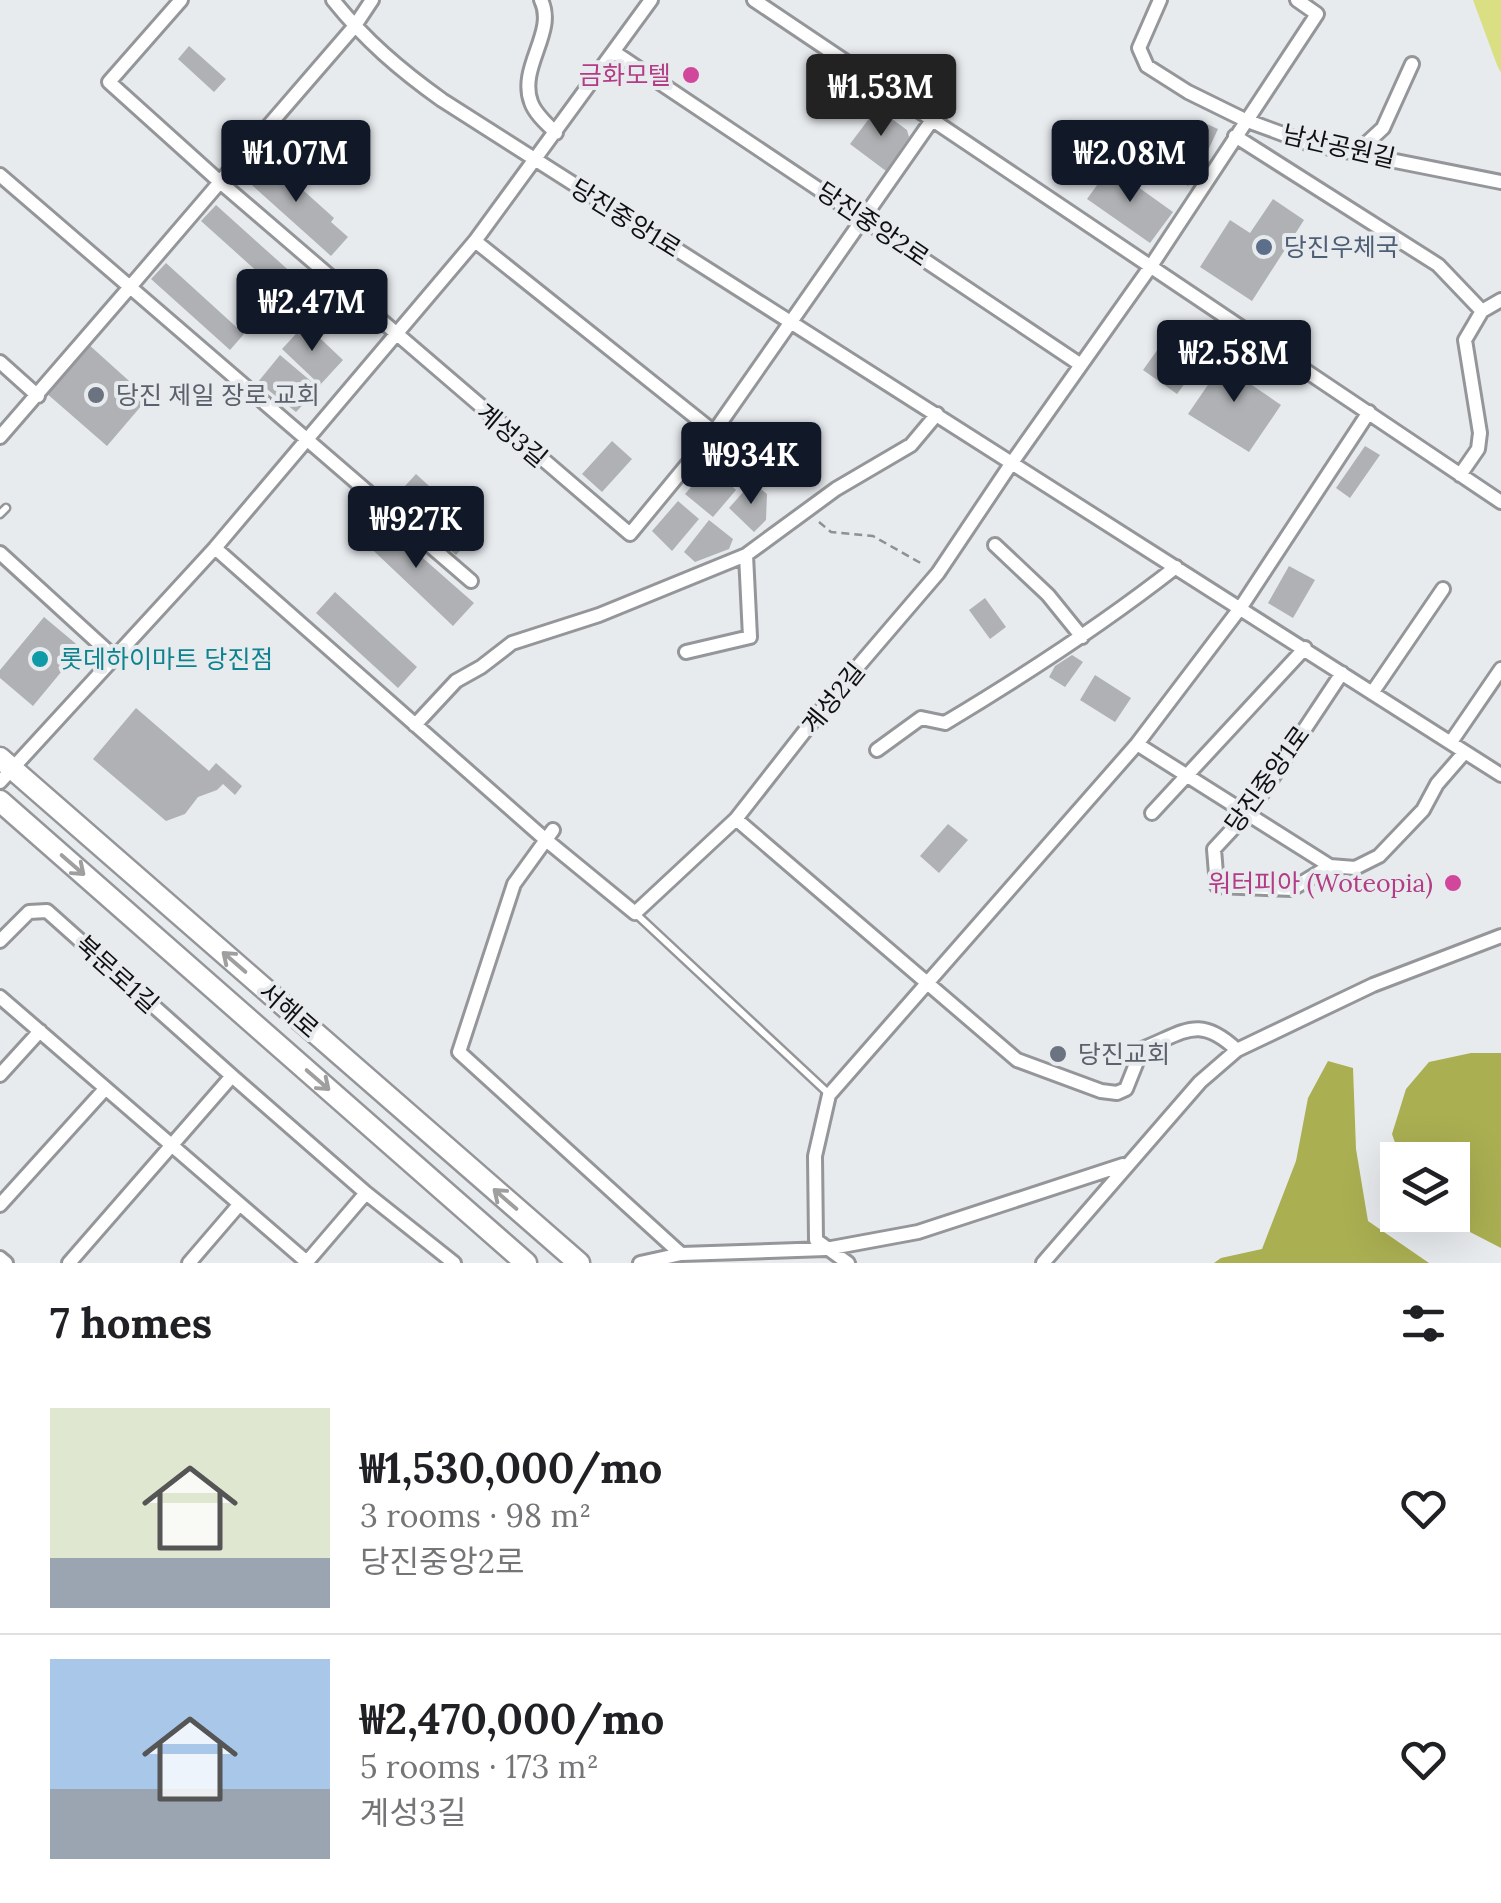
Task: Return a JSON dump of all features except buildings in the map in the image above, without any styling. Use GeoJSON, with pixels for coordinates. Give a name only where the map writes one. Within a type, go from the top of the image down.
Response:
{"type":"FeatureCollection","features":[{"type":"Feature","properties":{"kind":"main road","name":"서해로"},"geometry":{"type":"LineString","coordinates":[[4,769],[578,1263]]}},
{"type":"Feature","properties":{"kind":"main road","name":"서해로"},"geometry":{"type":"LineString","coordinates":[[0,801],[526,1263]]}},
{"type":"Feature","properties":{"kind":"street","name":"계성3길"},"geometry":{"type":"LineString","coordinates":[[181,0],[109,82],[395,335],[630,534],[714,432]]}},
{"type":"Feature","properties":{"kind":"street","name":"당진중앙1로"},"geometry":{"type":"LineString","coordinates":[[333,0],[391,64],[536,162],[1241,606],[1501,775]]}},
{"type":"Feature","properties":{"kind":"street"},"geometry":{"type":"LineString","coordinates":[[0,437],[354,26],[372,0]]}},
{"type":"Feature","properties":{"kind":"street"},"geometry":{"type":"LineString","coordinates":[[542,0],[546,9],[544,22],[526,84],[532,106],[556,133]]}},
{"type":"Feature","properties":{"kind":"street"},"geometry":{"type":"LineString","coordinates":[[4,769],[115,658],[308,441],[475,241],[651,0]]}},
{"type":"Feature","properties":{"kind":"street"},"geometry":{"type":"LineString","coordinates":[[754,0],[1501,502]]}},
{"type":"Feature","properties":{"kind":"street"},"geometry":{"type":"LineString","coordinates":[[1010,464],[1151,266],[1245,120],[1147,66],[1139,48],[1160,0]]}},
{"type":"Feature","properties":{"kind":"street","name":"남산공원길"},"geometry":{"type":"LineString","coordinates":[[1298,0],[1317,14],[1245,120],[1310,144],[1501,182]]}},
{"type":"Feature","properties":{"kind":"street","name":"당진중앙2로"},"geometry":{"type":"LineString","coordinates":[[614,52],[1081,365]]}},
{"type":"Feature","properties":{"kind":"street"},"geometry":{"type":"LineString","coordinates":[[1356,153],[1384,128],[1412,64]]}},
{"type":"Feature","properties":{"kind":"street"},"geometry":{"type":"LineString","coordinates":[[714,432],[932,120]]}},
{"type":"Feature","properties":{"kind":"street"},"geometry":{"type":"LineString","coordinates":[[1234,136],[1438,265],[1482,311]]}},
{"type":"Feature","properties":{"kind":"street"},"geometry":{"type":"LineString","coordinates":[[0,175],[470,581]]}},
{"type":"Feature","properties":{"kind":"street"},"geometry":{"type":"LineString","coordinates":[[475,241],[749,460]]}},
{"type":"Feature","properties":{"kind":"street"},"geometry":{"type":"LineString","coordinates":[[1460,475],[1478,449],[1480,433],[1464,340],[1482,311],[1501,300]]}},
{"type":"Feature","properties":{"kind":"street"},"geometry":{"type":"LineString","coordinates":[[0,362],[38,396]]}},
{"type":"Feature","properties":{"kind":"street"},"geometry":{"type":"LineString","coordinates":[[848,1263],[816,1240],[815,1156],[830,1095],[1138,744],[1241,606],[1369,412]]}},
{"type":"Feature","properties":{"kind":"street"},"geometry":{"type":"LineString","coordinates":[[415,725],[456,681],[512,643],[599,615],[746,555],[836,490],[911,446],[936,414]]}},
{"type":"Feature","properties":{"kind":"street","name":"계성2길"},"geometry":{"type":"LineString","coordinates":[[635,913],[736,819],[830,699],[938,573],[1010,464]]}},
{"type":"Feature","properties":{"kind":"street"},"geometry":{"type":"LineString","coordinates":[[995,546],[1048,595],[1082,637]]}},
{"type":"Feature","properties":{"kind":"street"},"geometry":{"type":"LineString","coordinates":[[215,548],[635,913]]}},
{"type":"Feature","properties":{"kind":"street"},"geometry":{"type":"LineString","coordinates":[[0,553],[115,658]]}},
{"type":"Feature","properties":{"kind":"street"},"geometry":{"type":"LineString","coordinates":[[686,652],[750,637],[746,555]]}},
{"type":"Feature","properties":{"kind":"street"},"geometry":{"type":"LineString","coordinates":[[878,750],[921,718],[944,723],[1082,637],[1176,567]]}},
{"type":"Feature","properties":{"kind":"street"},"geometry":{"type":"LineString","coordinates":[[1372,693],[1443,589]]}},
{"type":"Feature","properties":{"kind":"street"},"geometry":{"type":"LineString","coordinates":[[1152,813],[1304,648]]}},
{"type":"Feature","properties":{"kind":"street"},"geometry":{"type":"LineString","coordinates":[[1451,742],[1501,669]]}},
{"type":"Feature","properties":{"kind":"street","name":"당진중앙1로"},"geometry":{"type":"LineString","coordinates":[[1342,673],[1248,812],[1214,849],[1217,886],[1292,889],[1330,866],[1355,868],[1379,856],[1423,810],[1437,784],[1464,752]]}},
{"type":"Feature","properties":{"kind":"street"},"geometry":{"type":"LineString","coordinates":[[1138,744],[1330,866]]}},
{"type":"Feature","properties":{"kind":"street"},"geometry":{"type":"LineString","coordinates":[[736,819],[1017,1060],[1101,1092],[1117,1093],[1126,1088],[1142,1049],[1194,1028],[1217,1031],[1237,1050]]}},
{"type":"Feature","properties":{"kind":"street"},"geometry":{"type":"LineString","coordinates":[[549,835],[514,884],[459,1052],[681,1254]]}},
{"type":"Feature","properties":{"kind":"street","name":"북문로1길"},"geometry":{"type":"LineString","coordinates":[[0,942],[28,912],[47,910],[366,1193],[454,1263]]}},
{"type":"Feature","properties":{"kind":"street"},"geometry":{"type":"LineString","coordinates":[[1043,1263],[1200,1082],[1237,1050],[1374,986],[1501,936]]}},
{"type":"Feature","properties":{"kind":"street"},"geometry":{"type":"LineString","coordinates":[[0,997],[307,1263],[366,1193]]}},
{"type":"Feature","properties":{"kind":"street"},"geometry":{"type":"LineString","coordinates":[[0,1075],[40,1032]]}},
{"type":"Feature","properties":{"kind":"street"},"geometry":{"type":"LineString","coordinates":[[69,1263],[232,1076]]}},
{"type":"Feature","properties":{"kind":"street"},"geometry":{"type":"LineString","coordinates":[[0,1205],[105,1089]]}},
{"type":"Feature","properties":{"kind":"street"},"geometry":{"type":"LineString","coordinates":[[640,1263],[681,1254],[826,1249],[918,1232],[1126,1164]]}},
{"type":"Feature","properties":{"kind":"street"},"geometry":{"type":"LineString","coordinates":[[188,1263],[238,1206]]}},
{"type":"Feature","properties":{"kind":"street"},"geometry":{"type":"LineString","coordinates":[[0,1258],[6,1263]]}},
{"type":"Feature","properties":{"kind":"lane"},"geometry":{"type":"LineString","coordinates":[[635,913],[830,1095]]}},
{"type":"Feature","properties":{"kind":"path"},"geometry":{"type":"LineString","coordinates":[[807,511],[831,532],[873,536],[938,573]]}},
{"type":"Feature","properties":{"kind":"green space"},"geometry":{"type":"Polygon","coordinates":[[[1473,0],[1501,0],[1501,73],[1497,65],[1473,0]]]}},
{"type":"Feature","properties":{"kind":"green space"},"geometry":{"type":"Polygon","coordinates":[[[1471,1053],[1501,1053],[1501,1248],[1470,1232],[1470,1142],[1395,1142],[1392,1134],[1406,1089],[1429,1062],[1471,1053]]]}},
{"type":"Feature","properties":{"kind":"green space"},"geometry":{"type":"Polygon","coordinates":[[[1328,1061],[1353,1068],[1356,1149],[1368,1221],[1429,1263],[1214,1263],[1262,1249],[1296,1161],[1308,1098],[1328,1061]]]}},
{"type":"Feature","properties":{"kind":"place","name":"금화모텔"},"geometry":{"type":"Point","coordinates":[691,75]}},
{"type":"Feature","properties":{"kind":"place","name":"당진우체국"},"geometry":{"type":"Point","coordinates":[1264,247]}},
{"type":"Feature","properties":{"kind":"place","name":"당진 제일 장로 교회"},"geometry":{"type":"Point","coordinates":[96,395]}},
{"type":"Feature","properties":{"kind":"place","name":"롯데하이마트 당진점"},"geometry":{"type":"Point","coordinates":[40,659]}},
{"type":"Feature","properties":{"kind":"place","name":"워터피아 (Woteopia)"},"geometry":{"type":"Point","coordinates":[1453,883]}},
{"type":"Feature","properties":{"kind":"place","name":"당진교회"},"geometry":{"type":"Point","coordinates":[1058,1054]}}]}
